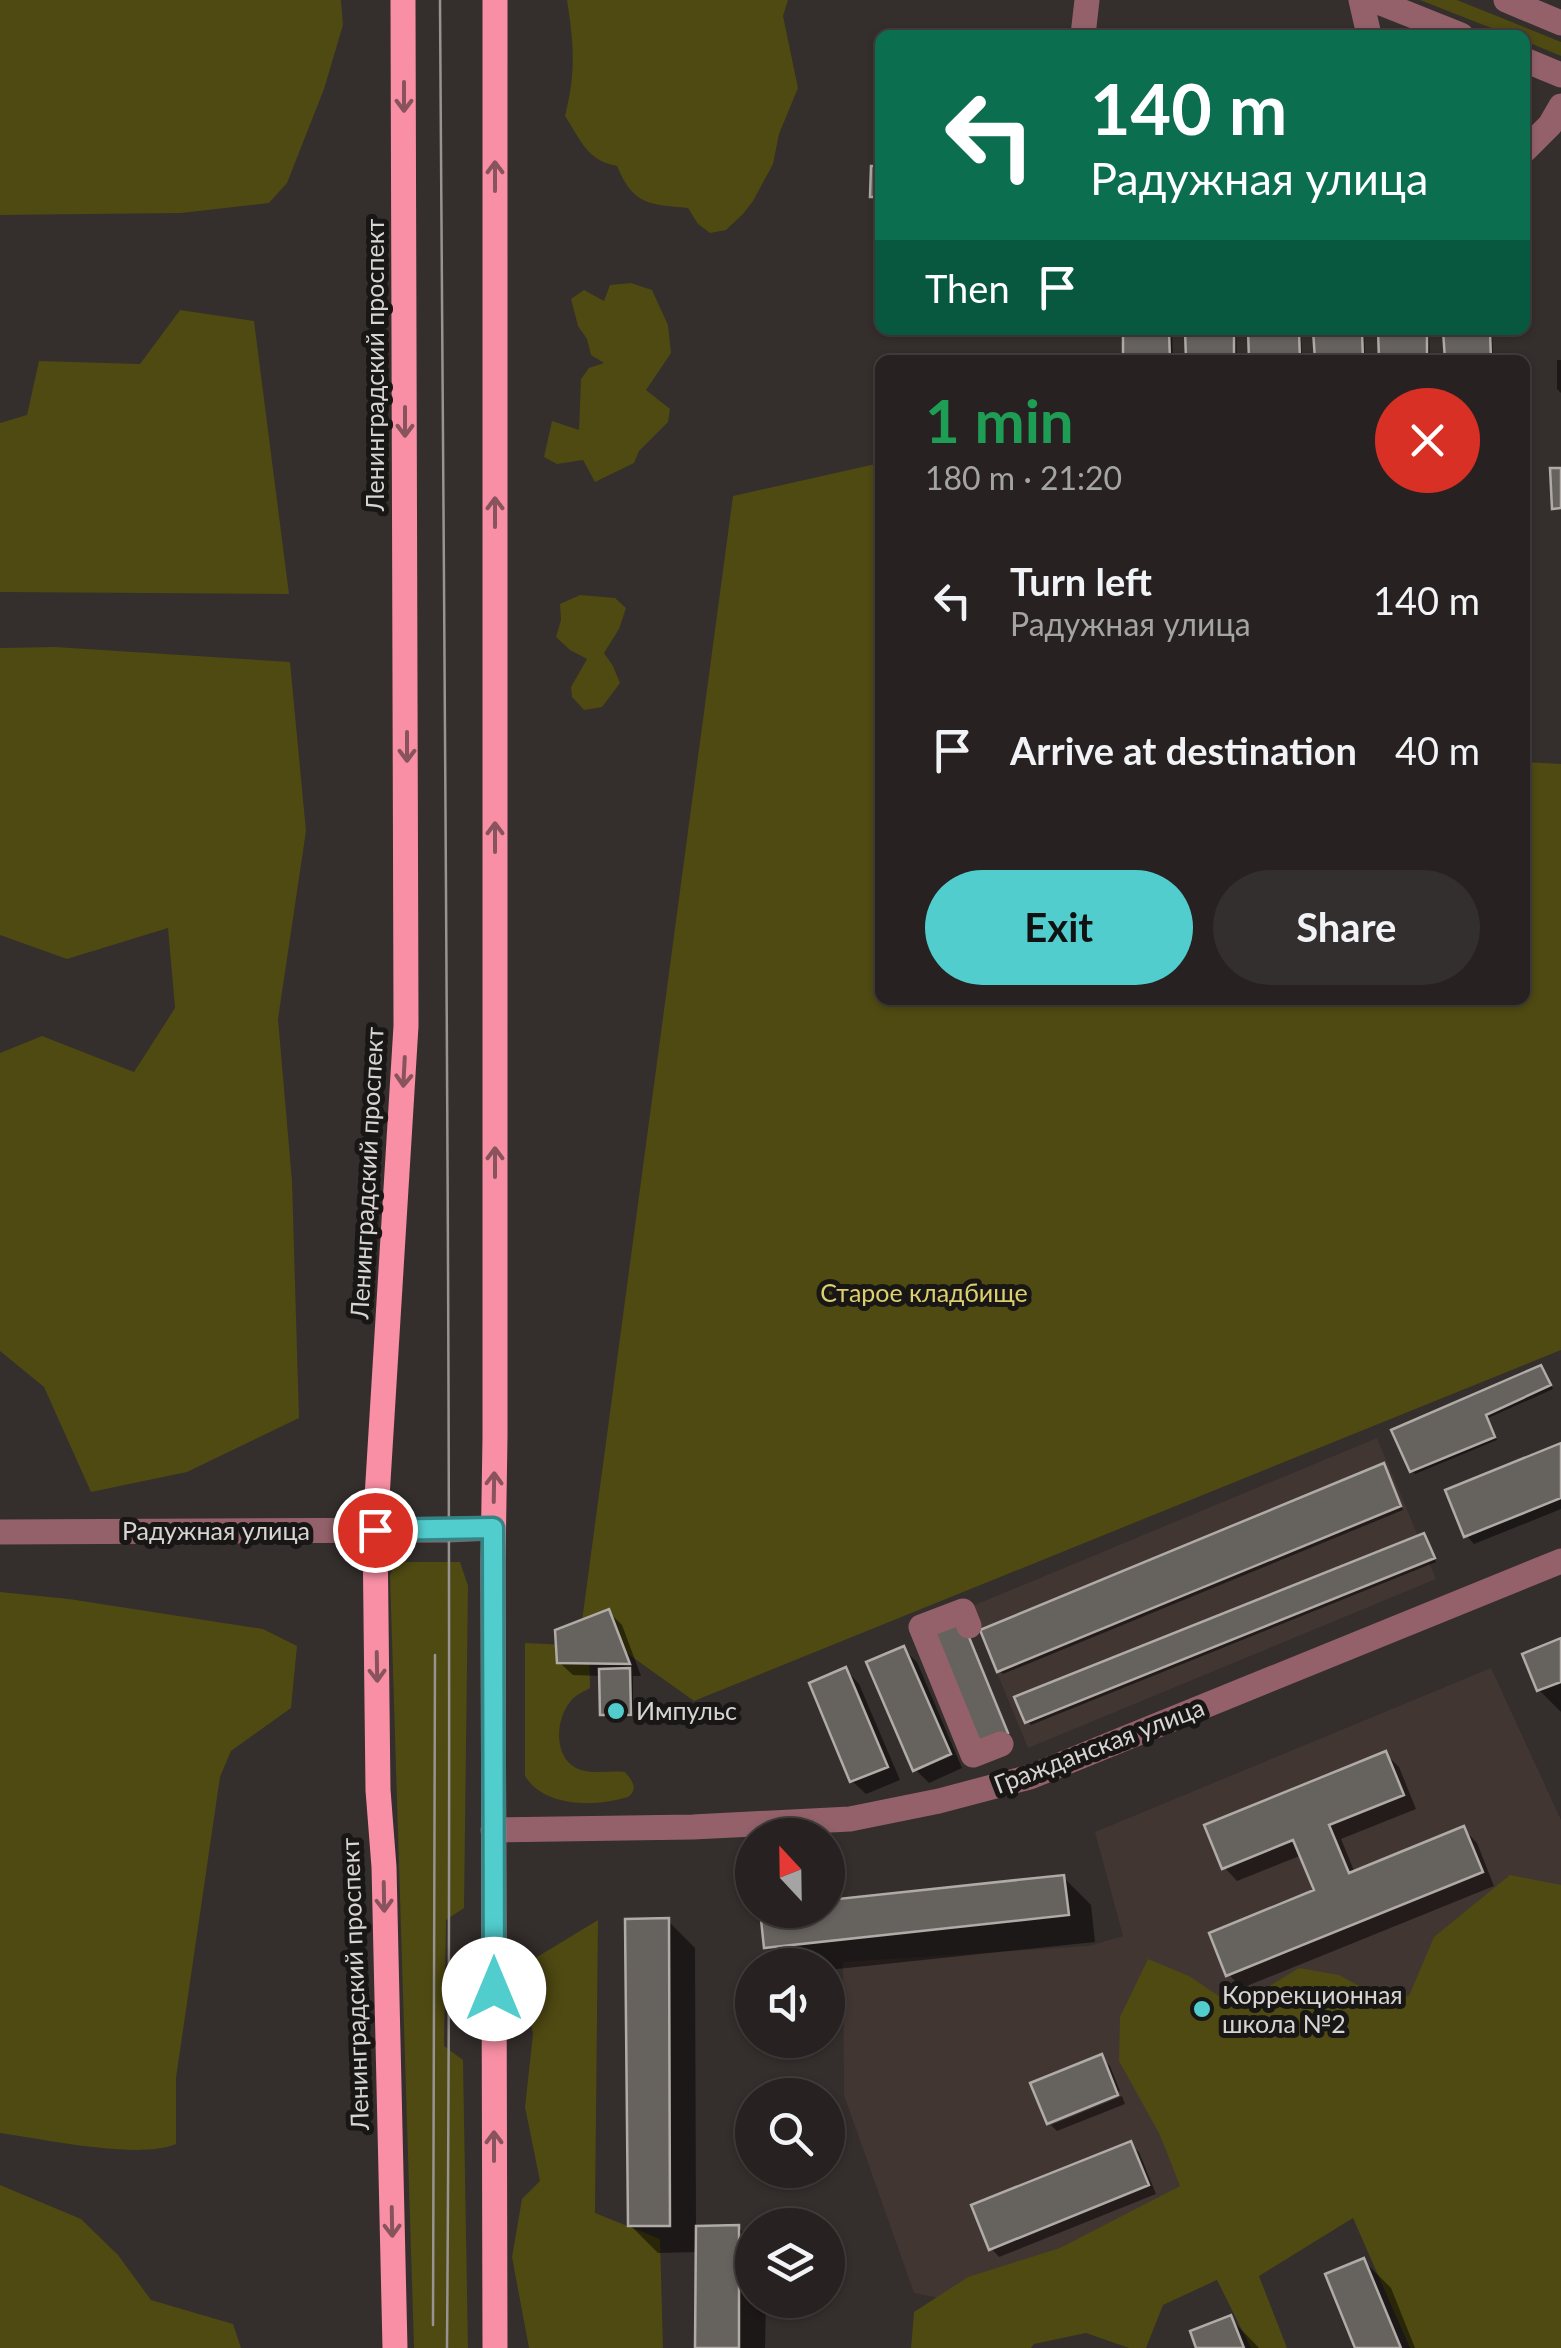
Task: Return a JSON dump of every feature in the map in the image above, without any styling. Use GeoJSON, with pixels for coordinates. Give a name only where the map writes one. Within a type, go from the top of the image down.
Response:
{"type":"FeatureCollection","features":[{"type":"Feature","properties":{"kind":"main road","name":"Ленинградский проспект"},"geometry":{"type":"LineString","coordinates":[[394,2348],[384,1867],[378,1790],[375,1530],[406,1026],[404,0]]}},
{"type":"Feature","properties":{"kind":"main road"},"geometry":{"type":"LineString","coordinates":[[495,2348],[496,1]]}},
{"type":"Feature","properties":{"kind":"street"},"geometry":{"type":"LineString","coordinates":[[1083,30],[1086,0]]}},
{"type":"Feature","properties":{"kind":"street"},"geometry":{"type":"LineString","coordinates":[[1361,0],[1367,30]]}},
{"type":"Feature","properties":{"kind":"street"},"geometry":{"type":"LineString","coordinates":[[1373,0],[1448,30]]}},
{"type":"Feature","properties":{"kind":"street"},"geometry":{"type":"LineString","coordinates":[[1506,0],[1561,23]]}},
{"type":"Feature","properties":{"kind":"street"},"geometry":{"type":"LineString","coordinates":[[1530,62],[1561,75]]}},
{"type":"Feature","properties":{"kind":"street"},"geometry":{"type":"LineString","coordinates":[[1530,145],[1550,126],[1561,106]]}},
{"type":"Feature","properties":{"kind":"street","name":"Радужная улица"},"geometry":{"type":"LineString","coordinates":[[0,1532],[493,1528]]}},
{"type":"Feature","properties":{"kind":"street","name":"Гражданская улица"},"geometry":{"type":"LineString","coordinates":[[493,1830],[850,1820],[939,1801],[1030,1777],[1561,1561]]}},
{"type":"Feature","properties":{"kind":"street"},"geometry":{"type":"LineString","coordinates":[[969,1626],[963,1610],[921,1628],[973,1756],[1001,1744]]}},
{"type":"Feature","properties":{"kind":"shaded area"},"geometry":{"type":"Polygon","coordinates":[[[1377,1438],[1436,1579],[1028,1748],[970,1607],[1377,1438]]]}},
{"type":"Feature","properties":{"kind":"shaded area","name":"Коррекционная школа №2"},"geometry":{"type":"Polygon","coordinates":[[[1491,1668],[1561,1820],[1561,2056],[965,2303],[914,2293],[845,2098],[845,1962],[1089,1946],[1123,1936],[1095,1832],[1491,1668]]]}},
{"type":"Feature","properties":{"kind":"green space"},"geometry":{"type":"Polygon","coordinates":[[[0,0],[341,0],[343,25],[324,89],[287,183],[269,203],[181,213],[0,215],[0,0]]]}},
{"type":"Feature","properties":{"kind":"green space"},"geometry":{"type":"Polygon","coordinates":[[[567,0],[788,0],[783,16],[798,88],[779,134],[773,164],[753,201],[726,230],[710,233],[698,224],[688,208],[637,196],[617,166],[598,159],[580,141],[565,116],[573,58],[567,0]]]}},
{"type":"Feature","properties":{"kind":"green space"},"geometry":{"type":"Polygon","coordinates":[[[1420,0],[1457,0],[1561,42],[1561,56],[1530,43],[1530,30],[1496,30],[1420,0]]]}},
{"type":"Feature","properties":{"kind":"green space"},"geometry":{"type":"Polygon","coordinates":[[[631,283],[652,290],[668,325],[671,353],[646,390],[670,409],[668,422],[639,451],[634,463],[595,482],[583,460],[557,464],[544,457],[552,421],[579,430],[581,379],[589,368],[604,363],[591,355],[571,299],[584,290],[604,301],[610,285],[631,283]]]}},
{"type":"Feature","properties":{"kind":"green space"},"geometry":{"type":"Polygon","coordinates":[[[180,310],[254,321],[289,594],[0,592],[0,423],[27,415],[39,361],[140,364],[180,310]]]}},
{"type":"Feature","properties":{"kind":"green space","name":"Старое кладбище"},"geometry":{"type":"Polygon","coordinates":[[[875,464],[875,1005],[1530,1005],[1530,762],[1561,764],[1561,1350],[694,1701],[582,1621],[733,496],[875,464]]]}},
{"type":"Feature","properties":{"kind":"green space"},"geometry":{"type":"Polygon","coordinates":[[[580,595],[615,598],[626,608],[604,653],[620,683],[602,707],[584,710],[572,697],[571,687],[587,659],[556,637],[560,604],[580,595]]]}},
{"type":"Feature","properties":{"kind":"green space"},"geometry":{"type":"Polygon","coordinates":[[[55,647],[290,662],[306,831],[278,1019],[292,1181],[299,1418],[187,1472],[91,1492],[44,1387],[0,1351],[0,1053],[42,1036],[134,1072],[175,1008],[168,928],[67,959],[0,935],[0,648],[55,647]]]}},
{"type":"Feature","properties":{"kind":"green space"},"geometry":{"type":"Polygon","coordinates":[[[396,1562],[460,1562],[468,1586],[464,1908],[446,1920],[444,2046],[463,2060],[468,2348],[414,2348],[390,1575],[396,1562]]]}},
{"type":"Feature","properties":{"kind":"green space"},"geometry":{"type":"Polygon","coordinates":[[[0,1592],[263,1629],[297,1646],[291,1708],[231,1751],[220,1777],[176,2078],[176,2144],[115,2149],[0,2133],[0,1592]]]}},
{"type":"Feature","properties":{"kind":"green space"},"geometry":{"type":"Polygon","coordinates":[[[525,1643],[589,1646],[590,1688],[574,1697],[565,1709],[560,1746],[569,1762],[581,1770],[625,1772],[634,1788],[628,1797],[572,1802],[545,1794],[525,1776],[525,1643]]]}},
{"type":"Feature","properties":{"kind":"green space"},"geometry":{"type":"Polygon","coordinates":[[[1510,1875],[1561,1885],[1561,2348],[1410,2348],[1353,2218],[1259,2276],[1287,2348],[1251,2348],[1217,2280],[1163,2305],[1146,2348],[1129,2348],[1086,2333],[1034,2344],[1031,2348],[911,2348],[914,2312],[968,2277],[1060,2248],[1180,2186],[1160,2135],[1119,2061],[1120,2017],[1148,1959],[1189,1976],[1235,2007],[1299,1968],[1339,1975],[1372,1993],[1409,1996],[1434,1937],[1510,1875]]]}},
{"type":"Feature","properties":{"kind":"green space"},"geometry":{"type":"Polygon","coordinates":[[[598,1920],[595,2213],[660,2239],[663,2348],[529,2348],[512,2257],[522,2199],[540,2181],[525,2107],[533,2034],[519,1968],[598,1920]]]}},
{"type":"Feature","properties":{"kind":"green space"},"geometry":{"type":"Polygon","coordinates":[[[0,2185],[81,2219],[118,2255],[151,2300],[233,2324],[241,2348],[0,2348],[0,2185]]]}},
{"type":"Feature","properties":{"kind":"building"},"geometry":{"type":"Polygon","coordinates":[[[871,166],[875,166],[875,197],[870,197],[871,166]]]}},
{"type":"Feature","properties":{"kind":"building"},"geometry":{"type":"Polygon","coordinates":[[[1123,335],[1169,335],[1170,355],[1123,355],[1123,335]]]}},
{"type":"Feature","properties":{"kind":"building"},"geometry":{"type":"Polygon","coordinates":[[[1185,335],[1234,335],[1234,355],[1186,355],[1185,335]]]}},
{"type":"Feature","properties":{"kind":"building"},"geometry":{"type":"Polygon","coordinates":[[[1248,335],[1299,335],[1300,355],[1249,355],[1248,335]]]}},
{"type":"Feature","properties":{"kind":"building"},"geometry":{"type":"Polygon","coordinates":[[[1313,335],[1362,335],[1363,355],[1315,355],[1313,335]]]}},
{"type":"Feature","properties":{"kind":"building"},"geometry":{"type":"Polygon","coordinates":[[[1378,335],[1427,335],[1427,355],[1379,355],[1378,335]]]}},
{"type":"Feature","properties":{"kind":"building"},"geometry":{"type":"Polygon","coordinates":[[[1443,335],[1490,335],[1491,355],[1445,355],[1443,335]]]}},
{"type":"Feature","properties":{"kind":"building"},"geometry":{"type":"Polygon","coordinates":[[[1550,468],[1561,468],[1561,508],[1552,509],[1550,468]]]}},
{"type":"Feature","properties":{"kind":"building"},"geometry":{"type":"Polygon","coordinates":[[[1541,1365],[1551,1385],[1486,1415],[1495,1437],[1410,1472],[1391,1430],[1541,1365]]]}},
{"type":"Feature","properties":{"kind":"building"},"geometry":{"type":"Polygon","coordinates":[[[1561,1443],[1561,1498],[1464,1537],[1445,1490],[1561,1443]]]}},
{"type":"Feature","properties":{"kind":"building"},"geometry":{"type":"Polygon","coordinates":[[[1384,1463],[1401,1506],[997,1672],[980,1630],[1384,1463]]]}},
{"type":"Feature","properties":{"kind":"building"},"geometry":{"type":"Polygon","coordinates":[[[1424,1533],[1435,1558],[1025,1723],[1014,1697],[1424,1533]]]}},
{"type":"Feature","properties":{"kind":"building"},"geometry":{"type":"Polygon","coordinates":[[[609,1609],[630,1664],[557,1663],[555,1630],[609,1609]]]}},
{"type":"Feature","properties":{"kind":"building"},"geometry":{"type":"Polygon","coordinates":[[[962,1620],[1008,1733],[975,1746],[929,1633],[962,1620]]]}},
{"type":"Feature","properties":{"kind":"building"},"geometry":{"type":"Polygon","coordinates":[[[1561,1638],[1561,1682],[1537,1691],[1522,1654],[1561,1638]]]}},
{"type":"Feature","properties":{"kind":"building"},"geometry":{"type":"Polygon","coordinates":[[[904,1646],[951,1754],[913,1771],[866,1662],[904,1646]]]}},
{"type":"Feature","properties":{"kind":"building"},"geometry":{"type":"Polygon","coordinates":[[[846,1667],[888,1767],[850,1782],[809,1683],[846,1667]]]}},
{"type":"Feature","properties":{"kind":"building"},"geometry":{"type":"Polygon","coordinates":[[[630,1668],[631,1715],[600,1715],[599,1669],[630,1668]]]}},
{"type":"Feature","properties":{"kind":"building"},"geometry":{"type":"Polygon","coordinates":[[[1386,1751],[1404,1795],[1329,1825],[1349,1873],[1464,1826],[1483,1872],[1226,1976],[1209,1933],[1314,1890],[1293,1840],[1222,1869],[1204,1825],[1386,1751]]]}},
{"type":"Feature","properties":{"kind":"building"},"geometry":{"type":"Polygon","coordinates":[[[1064,1875],[1069,1915],[764,1948],[762,1928],[845,1928],[845,1898],[1064,1875]]]}},
{"type":"Feature","properties":{"kind":"building"},"geometry":{"type":"Polygon","coordinates":[[[669,1918],[670,2226],[628,2226],[625,1919],[669,1918]]]}},
{"type":"Feature","properties":{"kind":"building"},"geometry":{"type":"Polygon","coordinates":[[[1102,2054],[1118,2095],[1047,2124],[1030,2083],[1102,2054]]]}},
{"type":"Feature","properties":{"kind":"building"},"geometry":{"type":"Polygon","coordinates":[[[1131,2141],[1149,2185],[989,2250],[971,2205],[1131,2141]]]}},
{"type":"Feature","properties":{"kind":"building"},"geometry":{"type":"Polygon","coordinates":[[[735,2225],[735,2318],[739,2318],[739,2348],[695,2348],[696,2226],[735,2225]]]}},
{"type":"Feature","properties":{"kind":"building"},"geometry":{"type":"Polygon","coordinates":[[[1364,2258],[1401,2348],[1355,2348],[1325,2274],[1364,2258]]]}},
{"type":"Feature","properties":{"kind":"building"},"geometry":{"type":"Polygon","coordinates":[[[1231,2315],[1244,2348],[1196,2348],[1190,2331],[1231,2315]]]}},
{"type":"Feature","properties":{"kind":"tram line"},"geometry":{"type":"LineString","coordinates":[[440,0],[449,1467],[447,2348]]}},
{"type":"Feature","properties":{"kind":"tram line"},"geometry":{"type":"LineString","coordinates":[[433,2325],[435,1655]]}},
{"type":"Feature","properties":{"kind":"place","name":"Импульс"},"geometry":{"type":"Point","coordinates":[616,1711]}},
{"type":"Feature","properties":{"kind":"place","name":"Коррекционная школа №2"},"geometry":{"type":"Point","coordinates":[1202,2009]}},
{"type":"Feature","properties":{"kind":"route"},"geometry":{"type":"LineString","coordinates":[[375,1530],[493,1528],[494,1989]]}}]}
